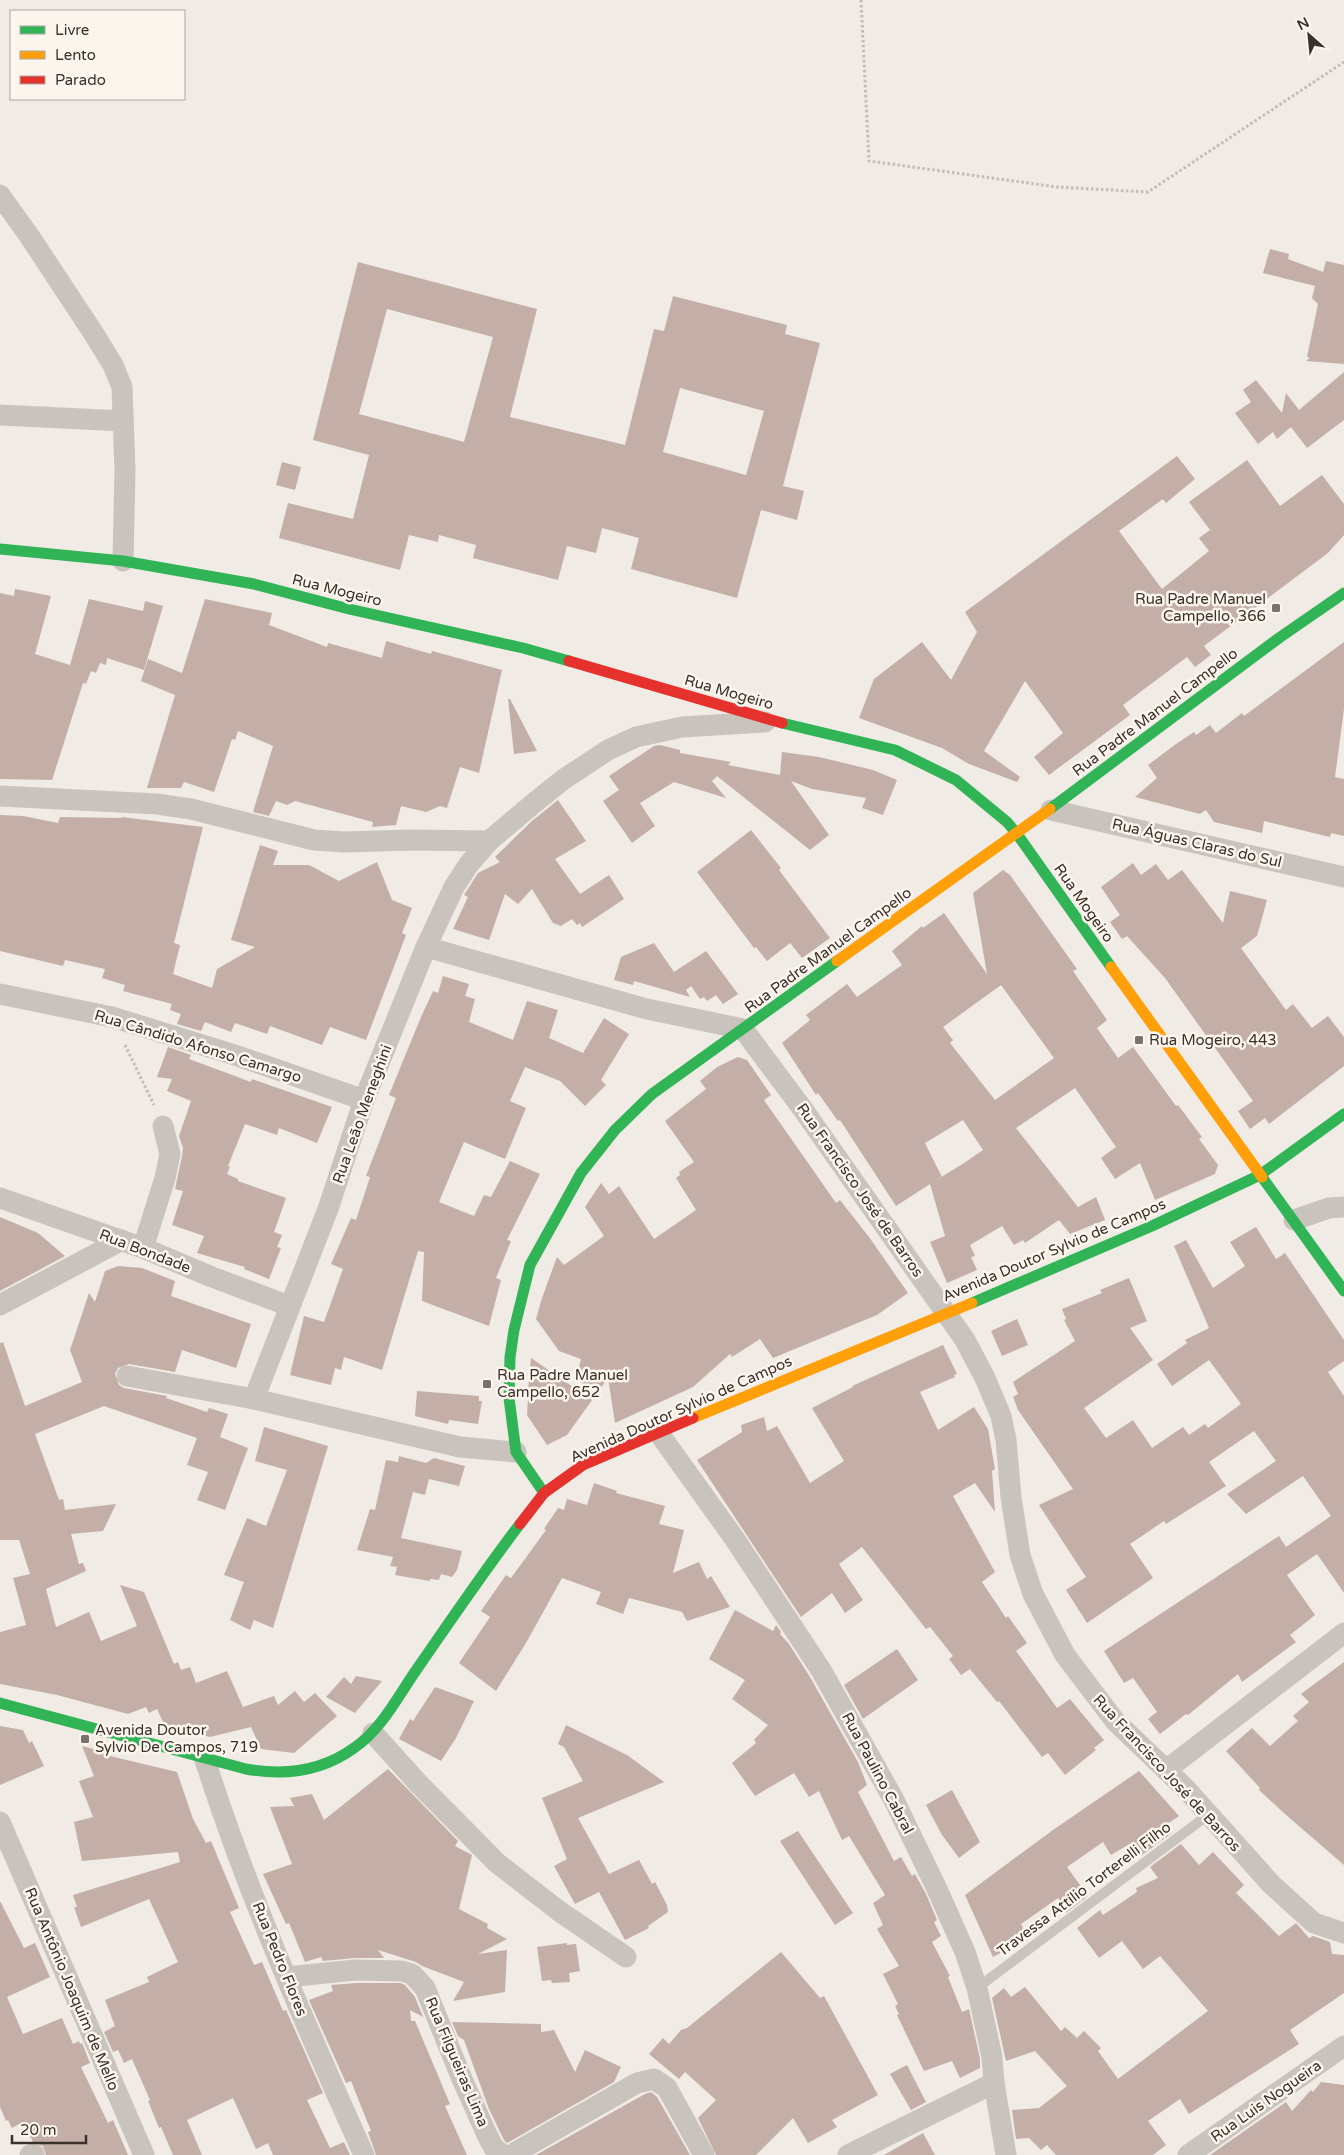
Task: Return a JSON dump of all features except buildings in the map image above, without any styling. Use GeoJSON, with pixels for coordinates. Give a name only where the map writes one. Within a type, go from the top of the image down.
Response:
{"type":"FeatureCollection","features":[{"type":"Feature","properties":{"kind":"main road","name":"Rua Mogeiro"},"geometry":{"type":"LineString","coordinates":[[0,549],[123,560],[254,584],[349,609],[523,648],[774,721],[895,750],[956,780],[1007,822],[1017,834],[1344,1290]]}},
{"type":"Feature","properties":{"kind":"main road","name":"Rua Padre Manuel Campello"},"geometry":{"type":"LineString","coordinates":[[516,1452],[509,1398],[510,1357],[514,1330],[530,1265],[581,1173],[615,1130],[652,1094],[1051,810],[1279,638],[1344,592]]}},
{"type":"Feature","properties":{"kind":"main road","name":"Avenida Doutor Sylvio de Campos"},"geometry":{"type":"LineString","coordinates":[[0,1703],[205,1760],[252,1770],[283,1774],[311,1770],[333,1761],[358,1748],[373,1733],[490,1562],[544,1493],[583,1465],[1152,1226],[1260,1174],[1344,1114]]}},
{"type":"Feature","properties":{"kind":"main road"},"geometry":{"type":"LineString","coordinates":[[516,1452],[544,1493]]}},
{"type":"Feature","properties":{"kind":"street"},"geometry":{"type":"LineString","coordinates":[[0,195],[30,237],[113,365],[122,387],[125,470],[123,560]]}},
{"type":"Feature","properties":{"kind":"street"},"geometry":{"type":"LineString","coordinates":[[0,415],[123,421]]}},
{"type":"Feature","properties":{"kind":"street","name":"Rua Leão Meneghini"},"geometry":{"type":"LineString","coordinates":[[254,1399],[328,1209],[364,1100],[426,947],[454,887],[469,864],[489,841],[564,779],[608,750],[636,737],[682,727],[774,721]]}},
{"type":"Feature","properties":{"kind":"street"},"geometry":{"type":"LineString","coordinates":[[0,796],[157,804],[191,809],[314,840],[333,842],[489,841]]}},
{"type":"Feature","properties":{"kind":"street","name":"Rua Águas Claras do Sul"},"geometry":{"type":"LineString","coordinates":[[1051,810],[1344,877]]}},
{"type":"Feature","properties":{"kind":"street"},"geometry":{"type":"LineString","coordinates":[[426,947],[647,1009],[743,1029]]}},
{"type":"Feature","properties":{"kind":"street","name":"Rua Cândido Afonso Camargo"},"geometry":{"type":"LineString","coordinates":[[0,994],[112,1016],[238,1056],[364,1100]]}},
{"type":"Feature","properties":{"kind":"street","name":"Rua Francisco José de Barros"},"geometry":{"type":"LineString","coordinates":[[743,1029],[802,1108],[946,1312],[973,1355],[1001,1416],[1006,1440],[1011,1497],[1020,1555],[1032,1594],[1065,1654],[1115,1721],[1166,1770],[1271,1884],[1314,1922],[1344,1933]]}},
{"type":"Feature","properties":{"kind":"street"},"geometry":{"type":"LineString","coordinates":[[143,1248],[165,1178],[170,1154],[163,1126]]}},
{"type":"Feature","properties":{"kind":"street","name":"Rua Bondade"},"geometry":{"type":"LineString","coordinates":[[0,1198],[122,1240],[289,1306]]}},
{"type":"Feature","properties":{"kind":"street"},"geometry":{"type":"LineString","coordinates":[[1294,1220],[1328,1208],[1344,1207]]}},
{"type":"Feature","properties":{"kind":"street"},"geometry":{"type":"LineString","coordinates":[[0,1304],[122,1240]]}},
{"type":"Feature","properties":{"kind":"street"},"geometry":{"type":"LineString","coordinates":[[127,1376],[254,1399],[460,1447],[516,1452]]}},
{"type":"Feature","properties":{"kind":"street","name":"Rua Paulino Cabral"},"geometry":{"type":"LineString","coordinates":[[658,1432],[734,1538],[821,1670],[894,1800],[926,1865],[965,1952],[977,1988],[992,2057],[994,2083],[1006,2155]]}},
{"type":"Feature","properties":{"kind":"street"},"geometry":{"type":"LineString","coordinates":[[1166,1770],[1344,1634]]}},
{"type":"Feature","properties":{"kind":"street"},"geometry":{"type":"LineString","coordinates":[[373,1733],[417,1782],[497,1863],[559,1911],[626,1957]]}},
{"type":"Feature","properties":{"kind":"street","name":"Rua Pedro Flores"},"geometry":{"type":"LineString","coordinates":[[205,1760],[235,1846],[287,1977],[364,2155]]}},
{"type":"Feature","properties":{"kind":"street","name":"Rua Antônio Joaquim de Mello"},"geometry":{"type":"LineString","coordinates":[[0,1822],[144,2155]]}},
{"type":"Feature","properties":{"kind":"street","name":"Rua Filgueiras Lima"},"geometry":{"type":"LineString","coordinates":[[287,1977],[355,1970],[402,1971],[412,1974],[425,1988],[484,2128],[494,2148],[503,2155]]}},
{"type":"Feature","properties":{"kind":"street","name":"Rua Luis Nogueira"},"geometry":{"type":"LineString","coordinates":[[1188,2155],[1344,2046]]}},
{"type":"Feature","properties":{"kind":"street"},"geometry":{"type":"LineString","coordinates":[[511,2155],[637,2083],[654,2079],[667,2088],[704,2155]]}},
{"type":"Feature","properties":{"kind":"street"},"geometry":{"type":"LineString","coordinates":[[848,2155],[994,2083]]}},
{"type":"Feature","properties":{"kind":"lane","name":"Travessa Attílio Torterelli Filho"},"geometry":{"type":"LineString","coordinates":[[977,1988],[1208,1815]]}},
{"type":"Feature","properties":{"kind":"path"},"geometry":{"type":"LineString","coordinates":[[861,0],[869,161],[1057,187],[1148,192],[1344,62]]}},
{"type":"Feature","properties":{"kind":"path"},"geometry":{"type":"LineString","coordinates":[[112,1016],[163,1126]]}},
{"type":"Feature","properties":{"kind":"traffic: fast"},"geometry":{"type":"LineString","coordinates":[[0,549],[123,561],[254,584],[349,609],[523,648],[569,661]]}},
{"type":"Feature","properties":{"kind":"traffic: fast"},"geometry":{"type":"LineString","coordinates":[[1050,809],[1279,638],[1344,593]]}},
{"type":"Feature","properties":{"kind":"traffic: fast"},"geometry":{"type":"LineString","coordinates":[[782,723],[895,750],[956,780],[1007,822],[1017,834],[1111,967]]}},
{"type":"Feature","properties":{"kind":"traffic: fast"},"geometry":{"type":"LineString","coordinates":[[544,1493],[516,1452],[509,1398],[510,1357],[514,1330],[530,1265],[581,1173],[615,1130],[652,1094],[837,961]]}},
{"type":"Feature","properties":{"kind":"traffic: fast"},"geometry":{"type":"LineString","coordinates":[[972,1303],[1152,1226],[1260,1175],[1344,1114]]}},
{"type":"Feature","properties":{"kind":"traffic: fast"},"geometry":{"type":"LineString","coordinates":[[1262,1177],[1344,1291]]}},
{"type":"Feature","properties":{"kind":"traffic: fast"},"geometry":{"type":"LineString","coordinates":[[0,1703],[246,1769],[289,1772],[316,1767],[354,1748],[381,1722],[520,1524]]}},
{"type":"Feature","properties":{"kind":"traffic: slow"},"geometry":{"type":"LineString","coordinates":[[837,961],[1050,809]]}},
{"type":"Feature","properties":{"kind":"traffic: slow"},"geometry":{"type":"LineString","coordinates":[[1111,967],[1262,1177]]}},
{"type":"Feature","properties":{"kind":"traffic: slow"},"geometry":{"type":"LineString","coordinates":[[693,1418],[972,1303]]}},
{"type":"Feature","properties":{"kind":"traffic: jam"},"geometry":{"type":"LineString","coordinates":[[569,661],[782,723]]}},
{"type":"Feature","properties":{"kind":"traffic: jam"},"geometry":{"type":"LineString","coordinates":[[520,1524],[544,1493],[583,1465],[693,1418]]}},
{"type":"Feature","properties":{"kind":"place","name":"Rua Padre Manuel Campello, 366"},"geometry":{"type":"Point","coordinates":[1276,608]}},
{"type":"Feature","properties":{"kind":"place","name":"Rua Mogeiro, 443"},"geometry":{"type":"Point","coordinates":[1139,1040]}},
{"type":"Feature","properties":{"kind":"place","name":"Rua Padre Manuel Campello, 652"},"geometry":{"type":"Point","coordinates":[487,1384]}},
{"type":"Feature","properties":{"kind":"place","name":"Avenida Doutor Sylvio De Campos, 719"},"geometry":{"type":"Point","coordinates":[85,1739]}}]}
